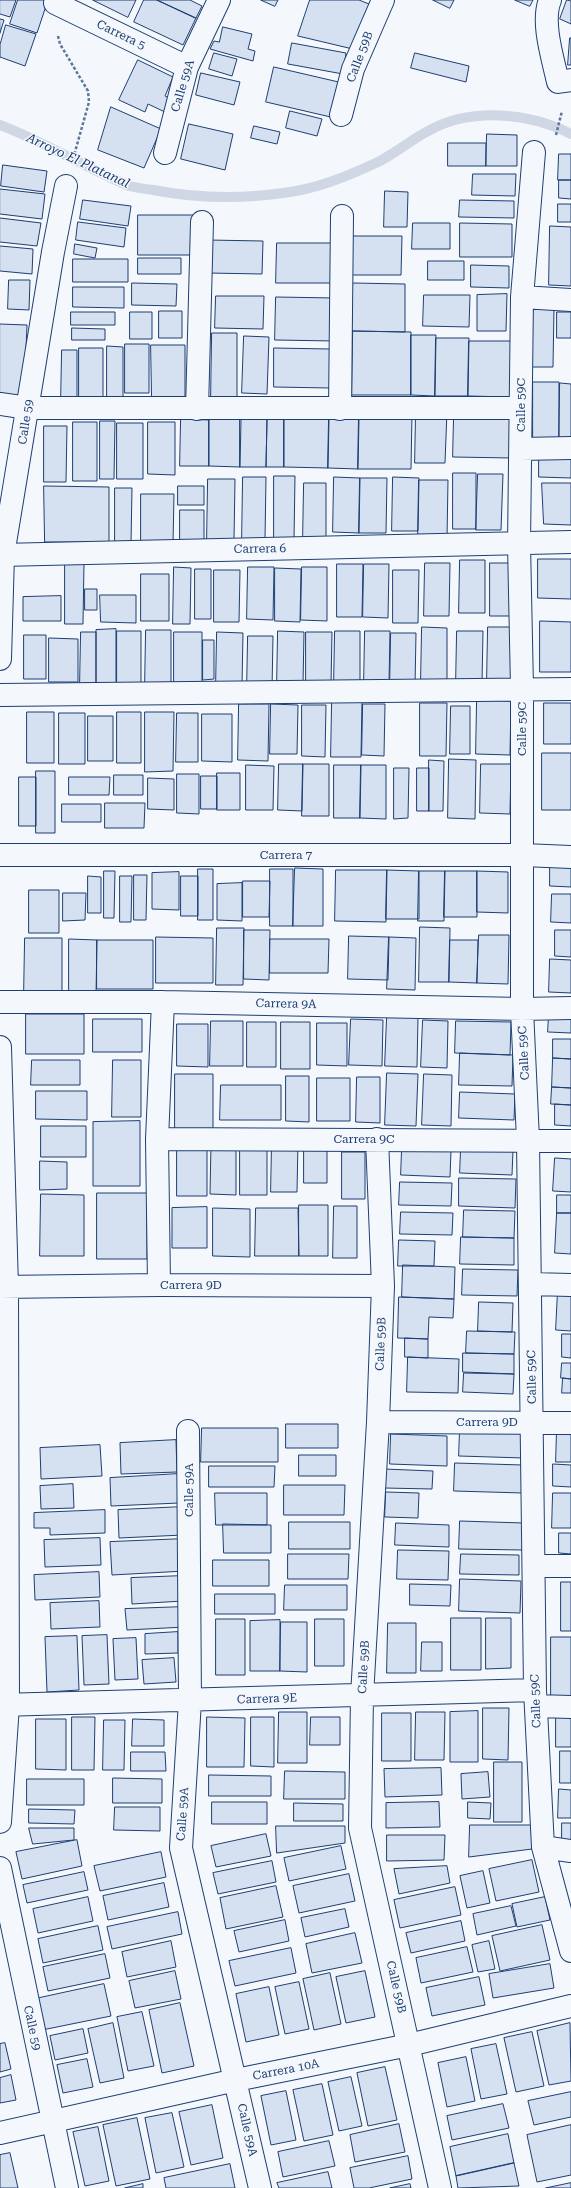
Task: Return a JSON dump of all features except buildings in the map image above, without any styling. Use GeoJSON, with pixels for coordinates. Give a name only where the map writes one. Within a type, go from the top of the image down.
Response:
{"type":"FeatureCollection","features":[{"type":"Feature","properties":{"kind":"street","name":"Calle 59A"},"geometry":{"type":"LineString","coordinates":[[165,152],[187,67],[219,0]]}},
{"type":"Feature","properties":{"kind":"street","name":"Calle 59B"},"geometry":{"type":"LineString","coordinates":[[341,115],[352,69],[383,0]]}},
{"type":"Feature","properties":{"kind":"street"},"geometry":{"type":"LineString","coordinates":[[550,0],[547,8],[550,46],[565,81]]}},
{"type":"Feature","properties":{"kind":"street","name":"Carrera 5"},"geometry":{"type":"LineString","coordinates":[[55,1],[187,67]]}},
{"type":"Feature","properties":{"kind":"street","name":"Calle 59C"},"geometry":{"type":"LineString","coordinates":[[534,152],[522,297],[519,544],[522,688],[522,1009],[528,1140],[531,1284],[535,1698],[543,1847],[571,1951]]}},
{"type":"Feature","properties":{"kind":"street","name":"Calle 59"},"geometry":{"type":"LineString","coordinates":[[0,659],[1,555],[28,408],[50,267],[66,186]]}},
{"type":"Feature","properties":{"kind":"street"},"geometry":{"type":"LineString","coordinates":[[340,409],[342,216]]}},
{"type":"Feature","properties":{"kind":"street"},"geometry":{"type":"LineString","coordinates":[[197,409],[202,222]]}},
{"type":"Feature","properties":{"kind":"street"},"geometry":{"type":"LineString","coordinates":[[522,297],[571,300]]}},
{"type":"Feature","properties":{"kind":"street"},"geometry":{"type":"LineString","coordinates":[[0,404],[28,408],[520,408]]}},
{"type":"Feature","properties":{"kind":"street"},"geometry":{"type":"LineString","coordinates":[[521,449],[571,448]]}},
{"type":"Feature","properties":{"kind":"street","name":"Carrera 6"},"geometry":{"type":"LineString","coordinates":[[1,555],[571,542]]}},
{"type":"Feature","properties":{"kind":"street"},"geometry":{"type":"LineString","coordinates":[[0,695],[522,688],[571,689]]}},
{"type":"Feature","properties":{"kind":"street","name":"Carrera 7"},"geometry":{"type":"LineString","coordinates":[[0,855],[523,855],[571,857]]}},
{"type":"Feature","properties":{"kind":"street","name":"Carrera 9A"},"geometry":{"type":"LineString","coordinates":[[0,1002],[164,1002],[522,1009],[571,1008]]}},
{"type":"Feature","properties":{"kind":"street"},"geometry":{"type":"LineString","coordinates":[[159,1285],[157,1139],[164,1002]]}},
{"type":"Feature","properties":{"kind":"street"},"geometry":{"type":"LineString","coordinates":[[0,1046],[3,1287],[4,1705],[0,1822]]}},
{"type":"Feature","properties":{"kind":"street","name":"Carrera 9C"},"geometry":{"type":"LineString","coordinates":[[157,1139],[571,1141]]}},
{"type":"Feature","properties":{"kind":"street","name":"Calle 59B"},"geometry":{"type":"LineString","coordinates":[[377,1139],[383,1286],[378,1422],[362,1696],[360,1828],[440,2188]]}},
{"type":"Feature","properties":{"kind":"street"},"geometry":{"type":"LineString","coordinates":[[531,1284],[571,1285]]}},
{"type":"Feature","properties":{"kind":"street","name":"Carrera 9D"},"geometry":{"type":"LineString","coordinates":[[3,1287],[159,1285],[383,1286]]}},
{"type":"Feature","properties":{"kind":"street","name":"Carrera 9D"},"geometry":{"type":"LineString","coordinates":[[378,1422],[571,1424]]}},
{"type":"Feature","properties":{"kind":"street","name":"Calle 59A"},"geometry":{"type":"LineString","coordinates":[[188,1431],[190,1701],[181,1848],[260,2188]]}},
{"type":"Feature","properties":{"kind":"street"},"geometry":{"type":"LineString","coordinates":[[534,1566],[571,1566]]}},
{"type":"Feature","properties":{"kind":"street","name":"Carrera 9E"},"geometry":{"type":"LineString","coordinates":[[4,1705],[362,1696],[535,1698],[571,1707]]}},
{"type":"Feature","properties":{"kind":"street"},"geometry":{"type":"LineString","coordinates":[[543,1847],[571,1851]]}},
{"type":"Feature","properties":{"kind":"street","name":"Calle 59"},"geometry":{"type":"LineString","coordinates":[[0,1868],[66,2188]]}},
{"type":"Feature","properties":{"kind":"street","name":"Carrera 10A"},"geometry":{"type":"LineString","coordinates":[[0,2132],[236,2080],[409,2045],[571,2006]]}},
{"type":"Feature","properties":{"kind":"path"},"geometry":{"type":"LineString","coordinates":[[55,1],[55,22],[60,44],[88,91],[89,102],[66,186]]}},
{"type":"Feature","properties":{"kind":"path"},"geometry":{"type":"LineString","coordinates":[[554,140],[564,106]]}},
{"type":"Feature","properties":{"kind":"waterway","name":"Arroyo El Platanal"},"geometry":{"type":"LineString","coordinates":[[0,125],[33,139],[129,186],[185,195],[218,197],[267,195],[296,191],[320,185],[344,177],[378,162],[430,130],[446,123],[464,118],[482,116],[519,117],[538,121],[571,134]]}}]}
